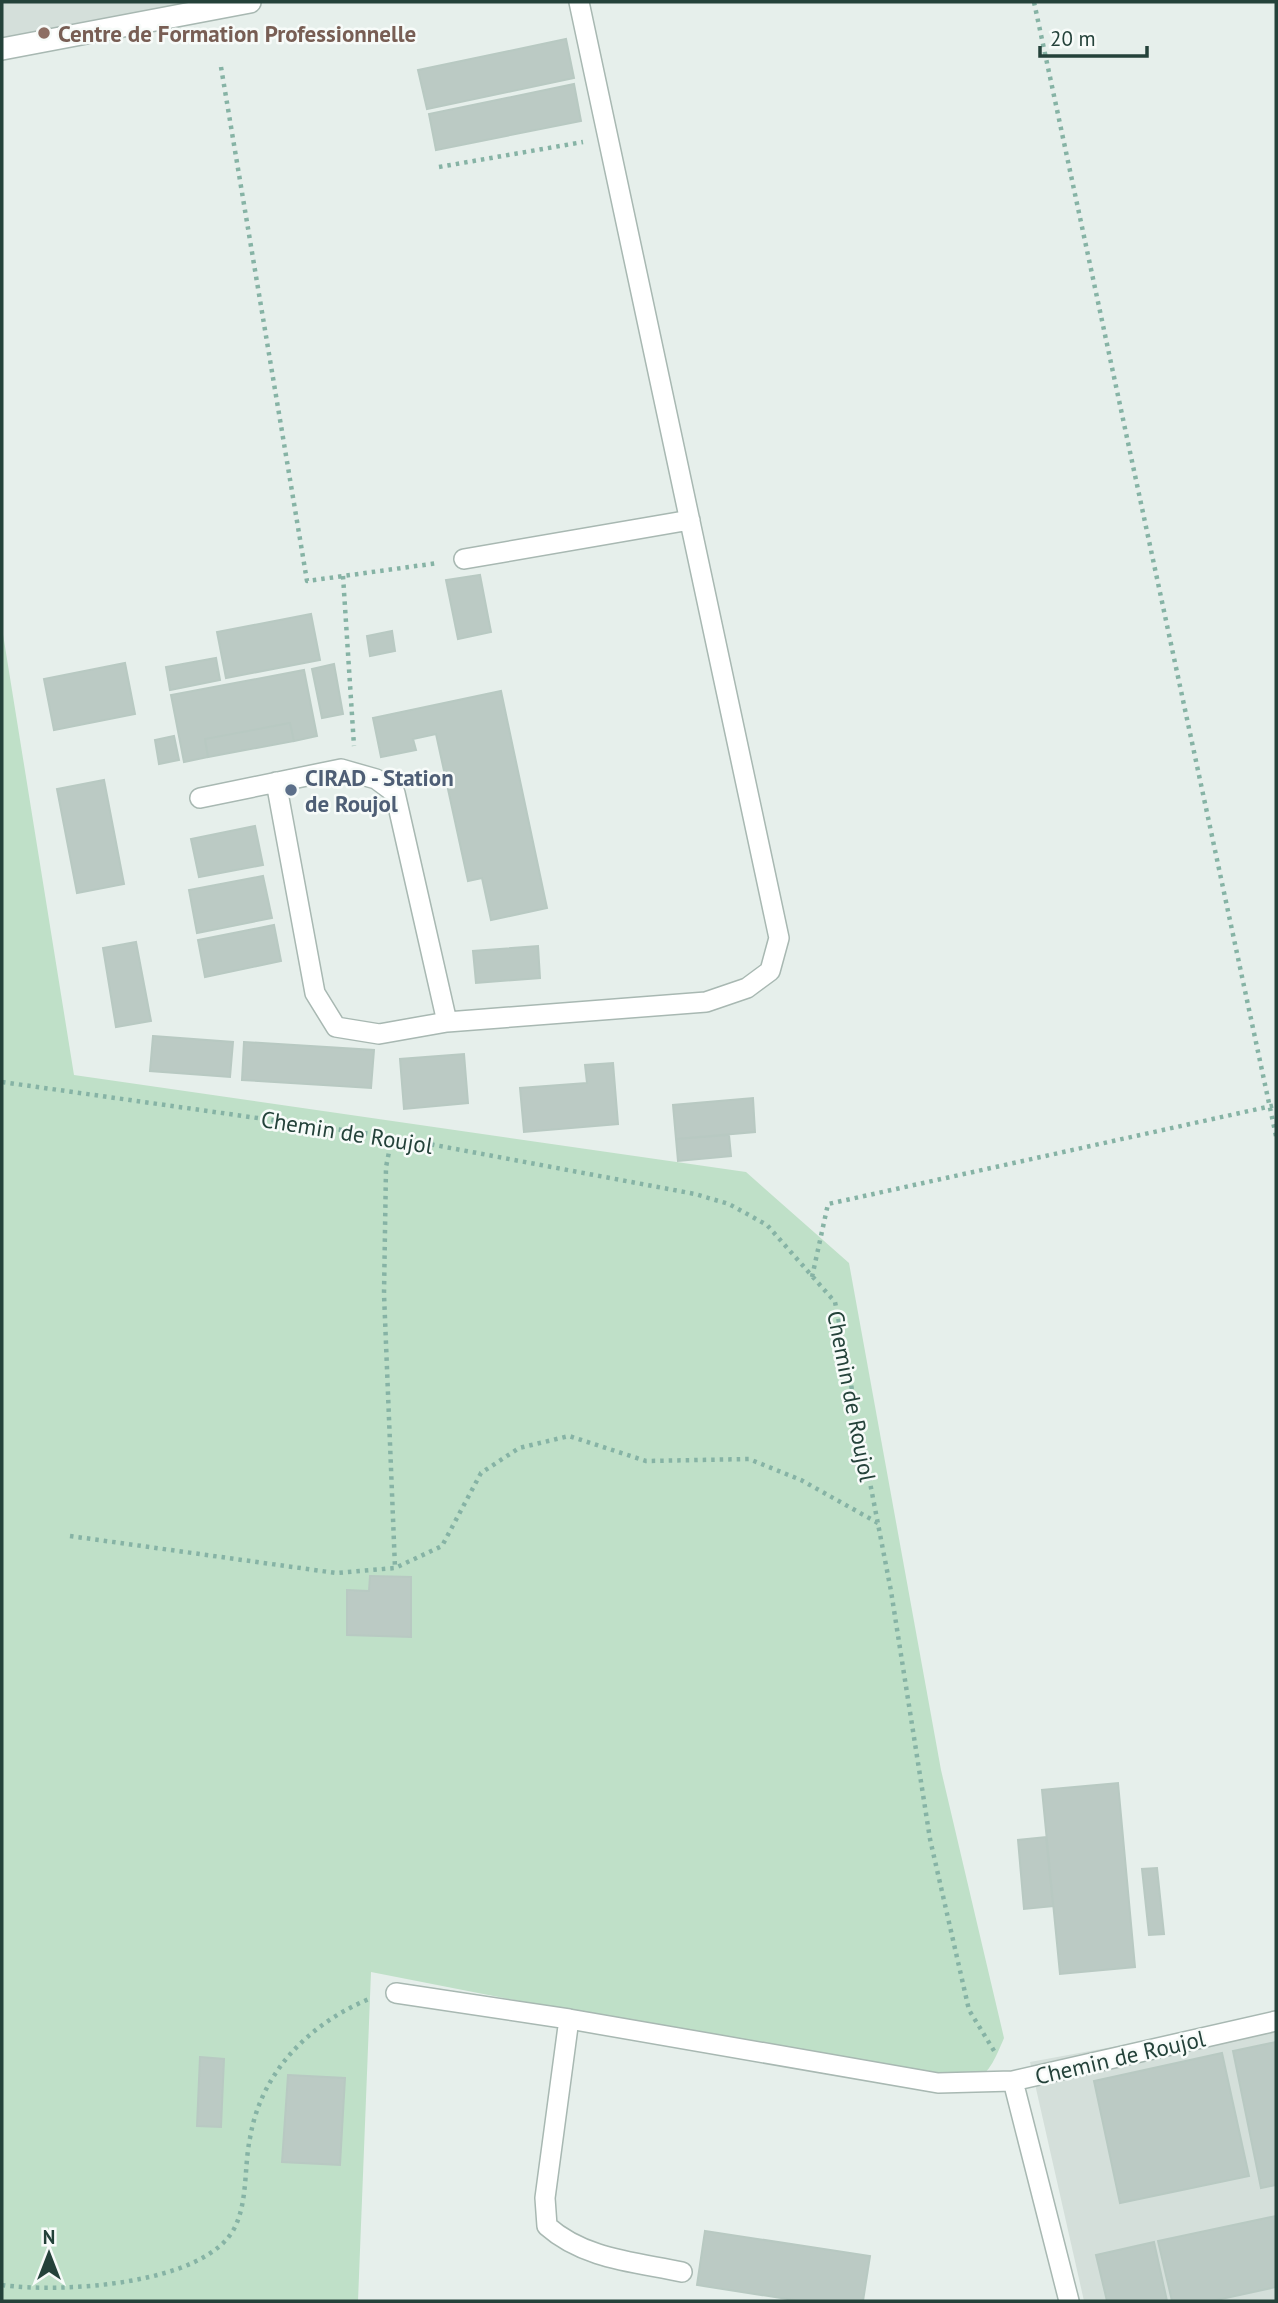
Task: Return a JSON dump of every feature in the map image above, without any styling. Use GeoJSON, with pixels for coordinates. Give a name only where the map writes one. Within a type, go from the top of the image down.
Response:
{"type":"FeatureCollection","features":[{"type":"Feature","properties":{"kind":"street"},"geometry":{"type":"LineString","coordinates":[[2,49],[250,2]]}},
{"type":"Feature","properties":{"kind":"lane"},"geometry":{"type":"LineString","coordinates":[[276,782],[315,993],[336,1027],[379,1034],[447,1022],[706,1002],[747,988],[771,971],[779,938],[579,2]]}},
{"type":"Feature","properties":{"kind":"lane"},"geometry":{"type":"LineString","coordinates":[[464,559],[690,520]]}},
{"type":"Feature","properties":{"kind":"lane"},"geometry":{"type":"LineString","coordinates":[[200,798],[341,769],[376,779],[395,793],[447,1022]]}},
{"type":"Feature","properties":{"kind":"lane"},"geometry":{"type":"LineString","coordinates":[[396,1993],[569,2019],[938,2083],[1013,2081],[1069,2301]]}},
{"type":"Feature","properties":{"kind":"lane"},"geometry":{"type":"LineString","coordinates":[[569,2019],[545,2198],[547,2226],[566,2243],[593,2253],[682,2272]]}},
{"type":"Feature","properties":{"kind":"lane","name":"Chemin de Roujol"},"geometry":{"type":"LineString","coordinates":[[1013,2081],[1276,2021]]}},
{"type":"Feature","properties":{"kind":"path"},"geometry":{"type":"LineString","coordinates":[[1034,2],[1273,1106],[1276,1136]]}},
{"type":"Feature","properties":{"kind":"path"},"geometry":{"type":"LineString","coordinates":[[221,67],[307,581],[464,559]]}},
{"type":"Feature","properties":{"kind":"path"},"geometry":{"type":"LineString","coordinates":[[439,167],[608,138]]}},
{"type":"Feature","properties":{"kind":"path"},"geometry":{"type":"LineString","coordinates":[[343,576],[356,773]]}},
{"type":"Feature","properties":{"kind":"path","name":"Chemin de Roujol"},"geometry":{"type":"LineString","coordinates":[[2,1082],[392,1137],[695,1194],[729,1205],[767,1225],[835,1302],[878,1523],[930,1839],[969,2010],[1013,2081]]}},
{"type":"Feature","properties":{"kind":"path"},"geometry":{"type":"LineString","coordinates":[[812,1277],[828,1205],[1273,1106]]}},
{"type":"Feature","properties":{"kind":"path"},"geometry":{"type":"LineString","coordinates":[[392,1137],[386,1167],[384,1294],[395,1569]]}},
{"type":"Feature","properties":{"kind":"path"},"geometry":{"type":"LineString","coordinates":[[70,1536],[337,1573],[395,1569],[442,1546],[481,1473],[519,1448],[569,1436],[646,1461],[749,1459],[801,1480],[878,1523]]}},
{"type":"Feature","properties":{"kind":"path"},"geometry":{"type":"LineString","coordinates":[[2,2285],[33,2289],[112,2285],[186,2266],[218,2245],[235,2228],[244,2192],[250,2137],[263,2092],[284,2060],[317,2026],[351,2006],[381,1993],[396,1993]]}},
{"type":"Feature","properties":{"kind":"shaded area","name":"Centre de Formation Professionnelle"},"geometry":{"type":"Polygon","coordinates":[[[2,2],[250,2],[2,49],[2,2]]]}},
{"type":"Feature","properties":{"kind":"shaded area"},"geometry":{"type":"Polygon","coordinates":[[[1276,2017],[1276,2301],[1084,2301],[1030,2062],[1276,2017]]]}},
{"type":"Feature","properties":{"kind":"green space"},"geometry":{"type":"Polygon","coordinates":[[[2,628],[74,1075],[746,1172],[849,1263],[941,1770],[1004,2038],[992,2063],[981,2076],[965,2081],[938,2083],[371,1972],[358,2301],[2,2301],[2,628]]]}},
{"type":"Feature","properties":{"kind":"building"},"geometry":{"type":"Polygon","coordinates":[[[566,39],[574,78],[427,109],[418,70],[566,39]]]}},
{"type":"Feature","properties":{"kind":"building"},"geometry":{"type":"Polygon","coordinates":[[[574,84],[581,121],[436,150],[429,114],[574,84]]]}},
{"type":"Feature","properties":{"kind":"building"},"geometry":{"type":"Polygon","coordinates":[[[480,575],[491,632],[458,639],[446,580],[480,575]]]}},
{"type":"Feature","properties":{"kind":"building"},"geometry":{"type":"Polygon","coordinates":[[[311,614],[320,660],[226,678],[217,632],[311,614]]]}},
{"type":"Feature","properties":{"kind":"building"},"geometry":{"type":"Polygon","coordinates":[[[392,631],[395,651],[370,656],[367,636],[392,631]]]}},
{"type":"Feature","properties":{"kind":"building"},"geometry":{"type":"Polygon","coordinates":[[[216,658],[220,680],[170,690],[166,667],[216,658]]]}},
{"type":"Feature","properties":{"kind":"building"},"geometry":{"type":"Polygon","coordinates":[[[125,663],[135,714],[54,730],[44,679],[125,663]]]}},
{"type":"Feature","properties":{"kind":"building"},"geometry":{"type":"Polygon","coordinates":[[[334,664],[343,714],[322,718],[312,669],[334,664]]]}},
{"type":"Feature","properties":{"kind":"building"},"geometry":{"type":"Polygon","coordinates":[[[304,670],[317,736],[294,741],[290,723],[205,739],[208,757],[184,762],[171,695],[304,670]]]}},
{"type":"Feature","properties":{"kind":"building"},"geometry":{"type":"Polygon","coordinates":[[[501,691],[547,908],[491,920],[482,878],[468,881],[436,734],[413,739],[416,750],[381,757],[373,718],[501,691]]]}},
{"type":"Feature","properties":{"kind":"building"},"geometry":{"type":"Polygon","coordinates":[[[290,723],[294,741],[208,757],[205,739],[290,723]]]}},
{"type":"Feature","properties":{"kind":"building"},"geometry":{"type":"Polygon","coordinates":[[[174,736],[179,760],[159,764],[155,740],[174,736]]]}},
{"type":"Feature","properties":{"kind":"building"},"geometry":{"type":"Polygon","coordinates":[[[104,780],[124,884],[77,893],[57,789],[104,780]]]}},
{"type":"Feature","properties":{"kind":"building"},"geometry":{"type":"Polygon","coordinates":[[[255,826],[263,865],[199,877],[191,839],[255,826]]]}},
{"type":"Feature","properties":{"kind":"building"},"geometry":{"type":"Polygon","coordinates":[[[263,876],[272,918],[197,933],[189,890],[263,876]]]}},
{"type":"Feature","properties":{"kind":"building"},"geometry":{"type":"Polygon","coordinates":[[[274,925],[281,961],[205,977],[198,940],[274,925]]]}},
{"type":"Feature","properties":{"kind":"building"},"geometry":{"type":"Polygon","coordinates":[[[136,942],[151,1021],[116,1027],[103,948],[136,942]]]}},
{"type":"Feature","properties":{"kind":"building"},"geometry":{"type":"Polygon","coordinates":[[[538,946],[540,978],[476,983],[473,951],[538,946]]]}},
{"type":"Feature","properties":{"kind":"building"},"geometry":{"type":"Polygon","coordinates":[[[153,1036],[233,1042],[230,1077],[150,1071],[153,1036]]]}},
{"type":"Feature","properties":{"kind":"building"},"geometry":{"type":"Polygon","coordinates":[[[244,1042],[374,1050],[371,1088],[242,1080],[244,1042]]]}},
{"type":"Feature","properties":{"kind":"building"},"geometry":{"type":"Polygon","coordinates":[[[464,1054],[468,1103],[404,1109],[400,1059],[464,1054]]]}},
{"type":"Feature","properties":{"kind":"building"},"geometry":{"type":"Polygon","coordinates":[[[613,1063],[618,1124],[524,1132],[520,1088],[587,1083],[585,1065],[613,1063]]]}},
{"type":"Feature","properties":{"kind":"building"},"geometry":{"type":"Polygon","coordinates":[[[753,1098],[755,1132],[676,1139],[673,1105],[753,1098]]]}},
{"type":"Feature","properties":{"kind":"building"},"geometry":{"type":"Polygon","coordinates":[[[729,1135],[731,1156],[678,1161],[676,1139],[729,1135]]]}},
{"type":"Feature","properties":{"kind":"building"},"geometry":{"type":"Polygon","coordinates":[[[370,1576],[411,1577],[411,1637],[347,1635],[347,1590],[369,1591],[370,1576]]]}},
{"type":"Feature","properties":{"kind":"building"},"geometry":{"type":"Polygon","coordinates":[[[1118,1783],[1135,1967],[1060,1974],[1042,1790],[1118,1783]]]}},
{"type":"Feature","properties":{"kind":"building"},"geometry":{"type":"Polygon","coordinates":[[[1046,1837],[1053,1906],[1024,1909],[1018,1840],[1046,1837]]]}},
{"type":"Feature","properties":{"kind":"building"},"geometry":{"type":"Polygon","coordinates":[[[1157,1868],[1164,1934],[1149,1935],[1142,1869],[1157,1868]]]}},
{"type":"Feature","properties":{"kind":"building"},"geometry":{"type":"Polygon","coordinates":[[[1276,2042],[1276,2185],[1261,2188],[1233,2051],[1276,2042]]]}},
{"type":"Feature","properties":{"kind":"building"},"geometry":{"type":"Polygon","coordinates":[[[1222,2053],[1249,2176],[1120,2203],[1094,2081],[1222,2053]]]}},
{"type":"Feature","properties":{"kind":"building"},"geometry":{"type":"Polygon","coordinates":[[[200,2057],[224,2059],[221,2127],[197,2126],[200,2057]]]}},
{"type":"Feature","properties":{"kind":"building"},"geometry":{"type":"Polygon","coordinates":[[[288,2075],[345,2078],[340,2165],[282,2162],[288,2075]]]}},
{"type":"Feature","properties":{"kind":"building"},"geometry":{"type":"Polygon","coordinates":[[[1276,2216],[1276,2287],[1212,2301],[1172,2301],[1158,2241],[1276,2216]]]}},
{"type":"Feature","properties":{"kind":"building"},"geometry":{"type":"Polygon","coordinates":[[[705,2231],[870,2256],[863,2301],[800,2301],[697,2285],[705,2231]]]}},
{"type":"Feature","properties":{"kind":"building"},"geometry":{"type":"Polygon","coordinates":[[[1154,2242],[1167,2301],[1107,2301],[1096,2255],[1154,2242]]]}},
{"type":"Feature","properties":{"kind":"place","name":"Centre de Formation Professionnelle"},"geometry":{"type":"Point","coordinates":[44,33]}},
{"type":"Feature","properties":{"kind":"place","name":"CIRAD - Station de Roujol"},"geometry":{"type":"Point","coordinates":[291,790]}}]}
